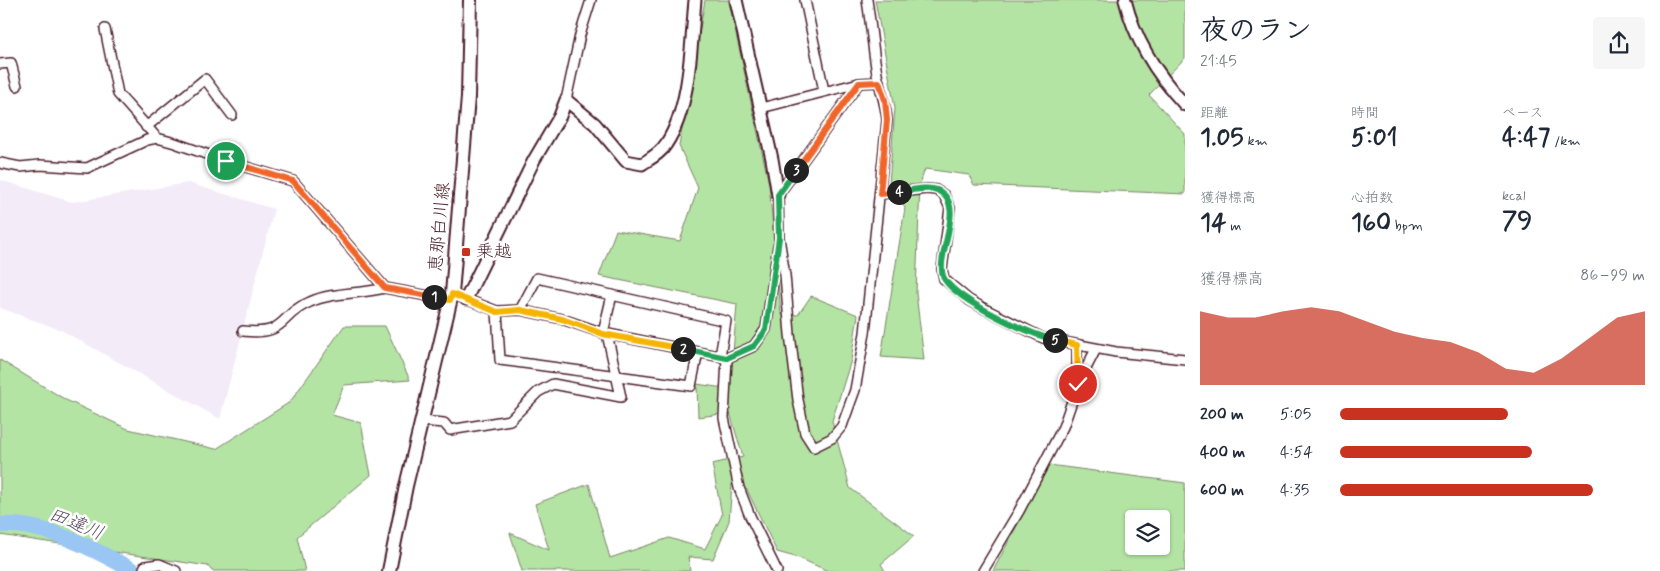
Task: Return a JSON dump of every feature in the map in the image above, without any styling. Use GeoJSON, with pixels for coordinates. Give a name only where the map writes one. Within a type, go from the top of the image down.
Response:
{"type":"FeatureCollection","features":[{"type":"Feature","properties":{"kind":"main road","name":"恵那白川線"},"geometry":{"type":"LineString","coordinates":[[389,571],[421,422],[451,297],[468,98],[470,0]]}},
{"type":"Feature","properties":{"kind":"street"},"geometry":{"type":"LineString","coordinates":[[466,299],[534,160],[560,116],[569,92],[580,35],[591,0]]}},
{"type":"Feature","properties":{"kind":"street"},"geometry":{"type":"LineString","coordinates":[[566,100],[595,124],[626,160],[642,164],[660,152],[674,130],[684,100],[695,0]]}},
{"type":"Feature","properties":{"kind":"street"},"geometry":{"type":"LineString","coordinates":[[242,330],[260,332],[278,327],[310,301],[385,288],[466,299],[497,312],[520,310],[562,319],[605,334],[723,357],[754,346],[766,330],[779,238],[778,195],[761,108],[736,0]]}},
{"type":"Feature","properties":{"kind":"street"},"geometry":{"type":"LineString","coordinates":[[805,0],[824,92]]}},
{"type":"Feature","properties":{"kind":"street"},"geometry":{"type":"LineString","coordinates":[[779,238],[786,275],[790,334],[798,400],[805,433],[814,447],[832,438],[842,426],[855,390],[865,333],[887,120],[885,100],[879,82],[867,0]]}},
{"type":"Feature","properties":{"kind":"street"},"geometry":{"type":"LineString","coordinates":[[1125,0],[1135,30],[1147,56],[1163,81],[1185,105]]}},
{"type":"Feature","properties":{"kind":"street"},"geometry":{"type":"LineString","coordinates":[[105,29],[118,94],[157,138],[293,181],[385,288]]}},
{"type":"Feature","properties":{"kind":"street"},"geometry":{"type":"LineString","coordinates":[[0,64],[11,63],[17,86]]}},
{"type":"Feature","properties":{"kind":"street"},"geometry":{"type":"LineString","coordinates":[[146,127],[205,79],[232,115]]}},
{"type":"Feature","properties":{"kind":"street"},"geometry":{"type":"LineString","coordinates":[[761,108],[859,83],[879,82]]}},
{"type":"Feature","properties":{"kind":"street"},"geometry":{"type":"LineString","coordinates":[[778,195],[859,83]]}},
{"type":"Feature","properties":{"kind":"street"},"geometry":{"type":"LineString","coordinates":[[0,163],[20,167],[40,164],[87,168],[129,147],[157,138]]}},
{"type":"Feature","properties":{"kind":"street"},"geometry":{"type":"LineString","coordinates":[[880,194],[927,189],[936,190],[944,195],[950,208],[942,269],[944,279],[969,300],[1043,338],[1096,349],[1185,359]]}},
{"type":"Feature","properties":{"kind":"street"},"geometry":{"type":"LineString","coordinates":[[520,310],[538,278],[726,321],[723,357],[724,418],[739,488],[750,516],[777,571]]}},
{"type":"Feature","properties":{"kind":"street"},"geometry":{"type":"LineString","coordinates":[[421,422],[444,423],[450,430],[510,420],[538,392],[553,384],[621,397],[618,376],[605,334],[612,296]]}},
{"type":"Feature","properties":{"kind":"street"},"geometry":{"type":"LineString","coordinates":[[497,312],[500,360],[692,386],[698,352]]}},
{"type":"Feature","properties":{"kind":"street"},"geometry":{"type":"LineString","coordinates":[[1077,345],[1078,384]]}},
{"type":"Feature","properties":{"kind":"street"},"geometry":{"type":"LineString","coordinates":[[983,571],[1019,510],[1063,427],[1078,384],[1096,349]]}},
{"type":"Feature","properties":{"kind":"street"},"geometry":{"type":"LineString","coordinates":[[143,571],[145,566],[159,564],[176,571]]}},
{"type":"Feature","properties":{"kind":"shaded area"},"geometry":{"type":"Polygon","coordinates":[[[0,180],[72,202],[188,183],[274,209],[220,419],[61,330],[0,308],[0,180]]]}},
{"type":"Feature","properties":{"kind":"green space"},"geometry":{"type":"Polygon","coordinates":[[[705,0],[736,0],[729,2],[769,184],[781,314],[798,315],[811,296],[858,315],[851,360],[832,421],[850,488],[914,536],[881,564],[885,571],[828,571],[799,558],[777,552],[747,490],[732,484],[729,521],[713,559],[688,557],[690,571],[522,571],[510,533],[549,550],[535,504],[589,484],[610,558],[669,538],[705,549],[722,515],[712,464],[743,457],[730,413],[698,417],[697,384],[730,389],[737,304],[599,276],[616,230],[680,241],[698,188],[679,146],[705,0]]]}},
{"type":"Feature","properties":{"kind":"green space"},"geometry":{"type":"Polygon","coordinates":[[[875,0],[1185,0],[1185,58],[1149,95],[1185,134],[1185,194],[974,185],[969,175],[925,169],[920,184],[916,293],[924,360],[881,357],[905,208],[889,184],[895,108],[875,0]]]}},
{"type":"Feature","properties":{"kind":"green space"},"geometry":{"type":"Polygon","coordinates":[[[344,326],[385,326],[410,380],[344,385],[332,415],[361,423],[371,475],[297,537],[305,571],[212,571],[208,566],[0,535],[0,360],[66,400],[128,429],[216,449],[290,402],[344,326]]]}},
{"type":"Feature","properties":{"kind":"green space"},"geometry":{"type":"Polygon","coordinates":[[[1049,465],[1185,483],[1185,571],[993,571],[1049,465]]]}},
{"type":"Feature","properties":{"kind":"waterway","name":"田違川"},"geometry":{"type":"LineString","coordinates":[[0,525],[17,525],[52,533],[87,546],[134,571]]}},
{"type":"Feature","properties":{"kind":"place","name":"乗越"},"geometry":{"type":"Point","coordinates":[466,252]}},
{"type":"Feature","properties":{"kind":"route"},"geometry":{"type":"LineString","coordinates":[[226,161],[293,181],[385,288],[450,300],[452,294],[497,312],[520,310],[562,319],[603,334],[727,358],[754,346],[766,330],[770,288],[779,238],[778,195],[859,83],[879,82],[885,100],[887,120],[880,194],[927,189],[936,190],[944,195],[950,208],[950,222],[942,269],[944,279],[969,300],[1014,324],[1043,338],[1077,345],[1078,384]]}}]}
